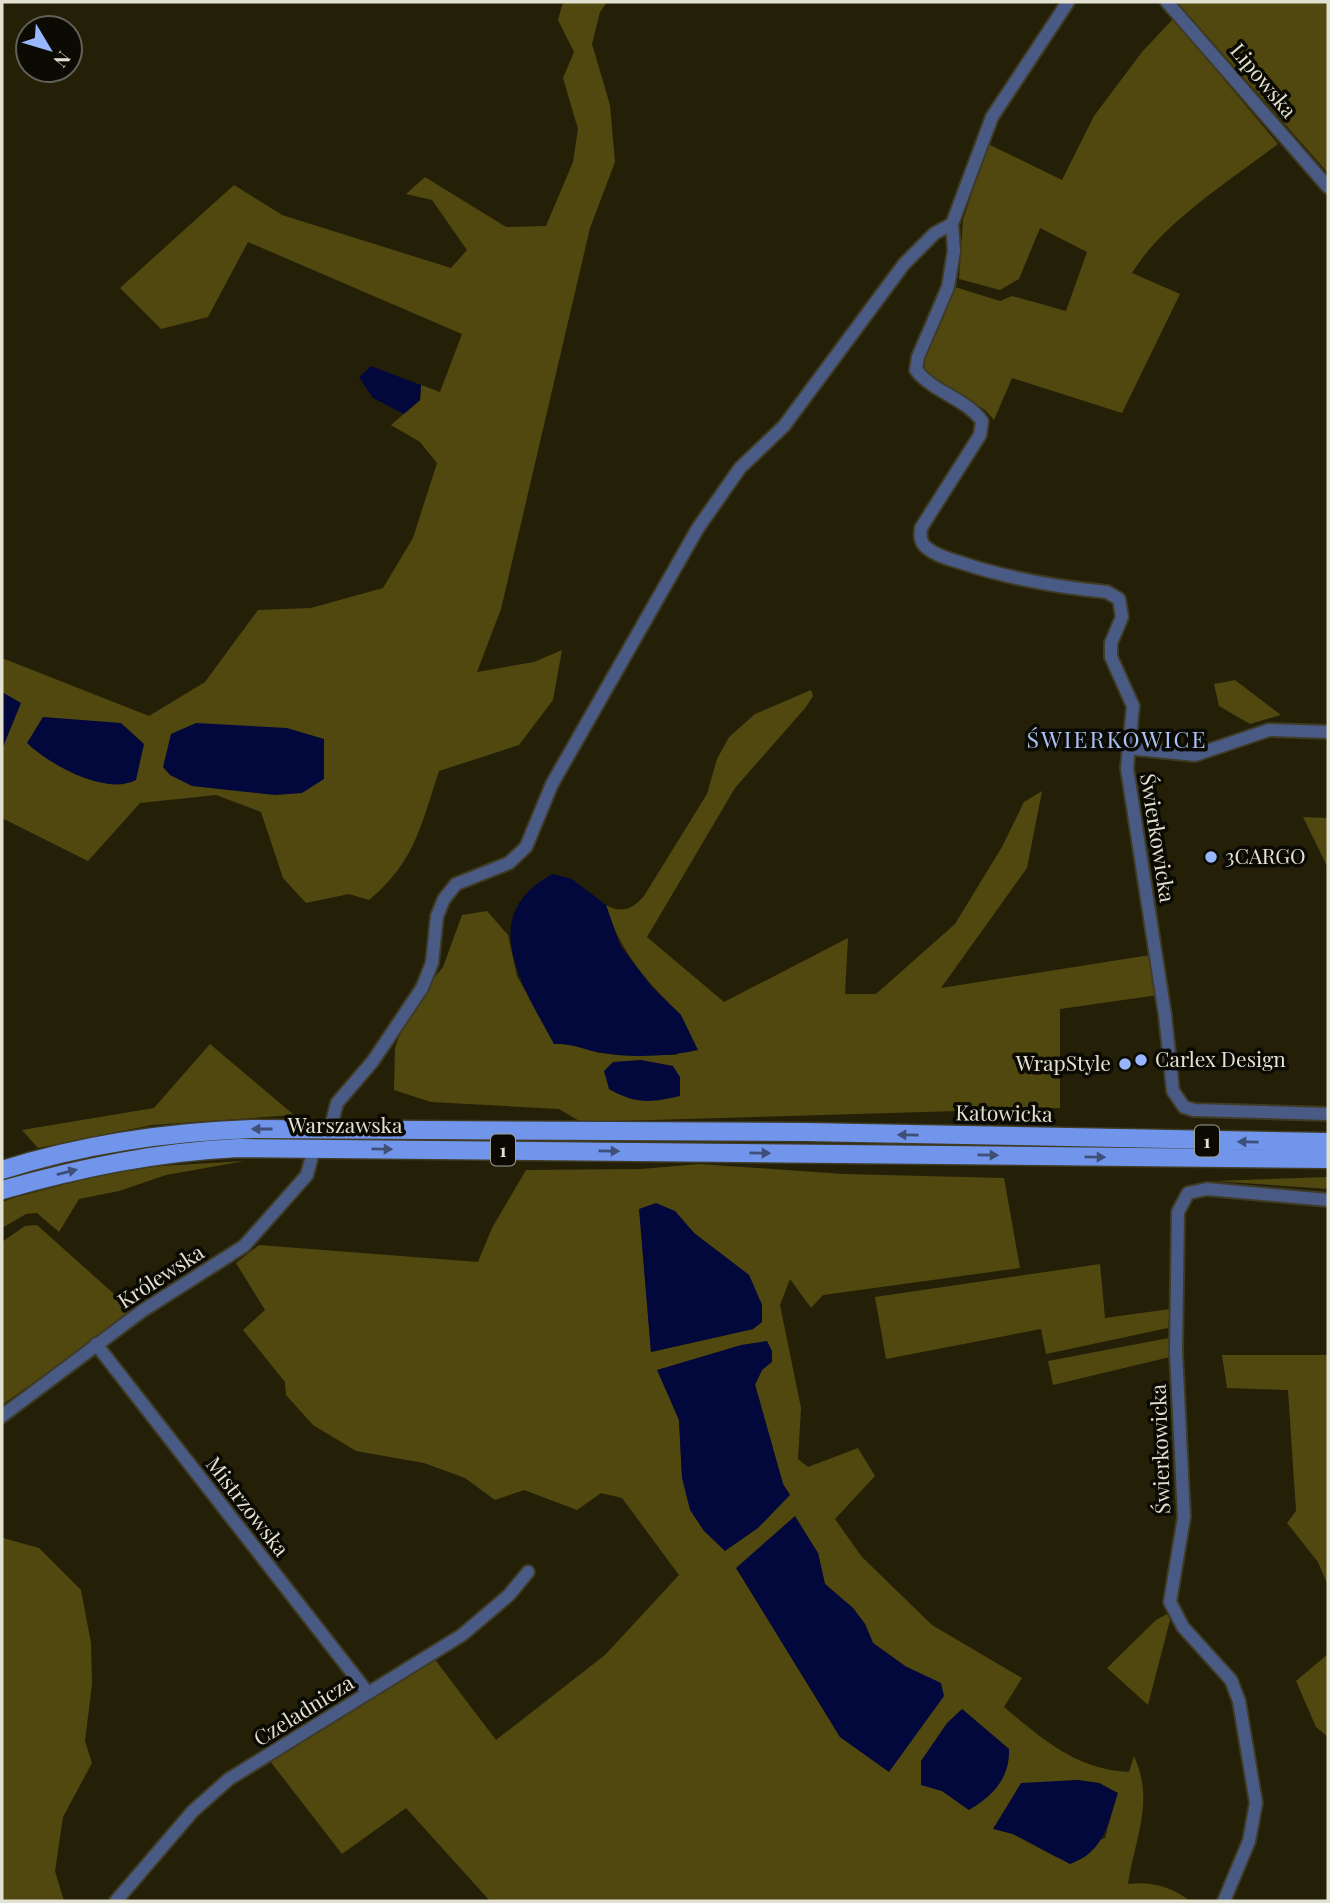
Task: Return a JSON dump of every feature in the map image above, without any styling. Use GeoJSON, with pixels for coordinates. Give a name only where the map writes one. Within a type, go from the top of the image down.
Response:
{"type":"FeatureCollection","features":[{"type":"Feature","properties":{"kind":"main road","name":"Warszawska"},"geometry":{"type":"LineString","coordinates":[[2,1170],[72,1150],[151,1136],[201,1131],[678,1132]]}},
{"type":"Feature","properties":{"kind":"main road","name":"Katowicka"},"geometry":{"type":"LineString","coordinates":[[678,1132],[1328,1142]]}},
{"type":"Feature","properties":{"kind":"main road","name":"Warszawska"},"geometry":{"type":"LineString","coordinates":[[2,1190],[65,1172],[158,1154],[238,1148],[692,1152]]}},
{"type":"Feature","properties":{"kind":"main road","name":"Katowicka"},"geometry":{"type":"LineString","coordinates":[[692,1152],[1328,1159]]}},
{"type":"Feature","properties":{"kind":"street","name":"Świerkowicka"},"geometry":{"type":"LineString","coordinates":[[1068,2],[992,117],[952,224],[954,251],[950,281],[918,357],[916,370],[926,380],[975,412],[982,421],[980,435],[921,528],[920,538],[924,547],[935,554],[981,569],[1027,582],[1107,592],[1119,599],[1122,617],[1111,643],[1111,657],[1133,706],[1127,768],[1165,1015],[1173,1091],[1177,1101],[1194,1110],[1328,1114]]}},
{"type":"Feature","properties":{"kind":"street","name":"Lipowska"},"geometry":{"type":"LineString","coordinates":[[1167,2],[1328,187]]}},
{"type":"Feature","properties":{"kind":"street"},"geometry":{"type":"LineString","coordinates":[[330,1130],[338,1103],[373,1061],[422,988],[432,963],[437,916],[444,899],[456,884],[509,863],[526,847],[552,784],[705,518],[740,468],[784,426],[904,264],[935,233],[952,224]]}},
{"type":"Feature","properties":{"kind":"street"},"geometry":{"type":"LineString","coordinates":[[1127,748],[1195,755],[1269,730],[1328,732]]}},
{"type":"Feature","properties":{"kind":"street","name":"Królewska"},"geometry":{"type":"LineString","coordinates":[[2,1416],[142,1311],[244,1246],[306,1175],[314,1148]]}},
{"type":"Feature","properties":{"kind":"street","name":"Świerkowicka"},"geometry":{"type":"LineString","coordinates":[[1224,1901],[1249,1841],[1256,1803],[1239,1701],[1231,1680],[1183,1627],[1170,1602],[1184,1517],[1176,1352],[1178,1212],[1188,1193],[1207,1189],[1328,1200]]}},
{"type":"Feature","properties":{"kind":"street","name":"Mistrzowska"},"geometry":{"type":"LineString","coordinates":[[96,1344],[368,1693]]}},
{"type":"Feature","properties":{"kind":"street","name":"Czeladnicza"},"geometry":{"type":"LineString","coordinates":[[116,1901],[192,1811],[229,1780],[483,1619],[528,1572]]}},
{"type":"Feature","properties":{"kind":"shaded area"},"geometry":{"type":"Polygon","coordinates":[[[563,2],[607,2],[600,12],[592,44],[610,105],[615,162],[590,228],[501,609],[477,672],[534,662],[562,650],[553,700],[519,745],[439,771],[421,826],[407,857],[369,900],[349,894],[306,903],[283,878],[261,812],[216,795],[140,803],[88,861],[2,818],[2,658],[149,716],[205,682],[258,610],[311,608],[383,588],[413,538],[437,463],[420,442],[391,425],[420,400],[421,385],[440,392],[462,334],[248,242],[208,317],[161,329],[120,288],[234,185],[282,215],[451,268],[467,250],[432,200],[406,194],[425,177],[506,227],[546,226],[573,162],[578,129],[563,78],[574,52],[558,20],[563,2]]]}},
{"type":"Feature","properties":{"kind":"shaded area"},"geometry":{"type":"Polygon","coordinates":[[[1177,2],[1328,2],[1328,173],[1177,2]]]}},
{"type":"Feature","properties":{"kind":"shaded area"},"geometry":{"type":"Polygon","coordinates":[[[1173,19],[1278,144],[1179,219],[1145,254],[1132,273],[1180,294],[1122,413],[1012,378],[994,420],[985,410],[928,375],[923,367],[925,354],[955,287],[1000,301],[1012,296],[1066,311],[1087,252],[1040,228],[1019,279],[1000,290],[959,279],[963,220],[988,144],[1062,180],[1094,116],[1142,52],[1173,19]]]}},
{"type":"Feature","properties":{"kind":"shaded area"},"geometry":{"type":"Polygon","coordinates":[[[371,366],[421,385],[420,400],[404,414],[373,398],[359,377],[371,366]]]}},
{"type":"Feature","properties":{"kind":"shaded area"},"geometry":{"type":"Polygon","coordinates":[[[1235,680],[1281,715],[1250,724],[1219,706],[1214,684],[1235,680]]]}},
{"type":"Feature","properties":{"kind":"shaded area"},"geometry":{"type":"Polygon","coordinates":[[[811,690],[813,696],[806,707],[735,788],[647,937],[724,1002],[848,938],[845,994],[876,994],[955,924],[1002,847],[1024,802],[1042,791],[1027,868],[941,988],[1150,955],[1158,995],[1060,1009],[1060,1108],[581,1122],[559,1109],[431,1102],[394,1090],[395,1048],[409,1009],[443,967],[462,915],[487,911],[508,935],[517,976],[554,1043],[570,1043],[599,1053],[677,1055],[681,1015],[626,951],[606,905],[622,910],[636,904],[644,896],[707,794],[717,759],[729,737],[755,714],[811,690]]]}},
{"type":"Feature","properties":{"kind":"shaded area"},"geometry":{"type":"Polygon","coordinates":[[[2,692],[21,703],[3,747],[2,747],[2,692]]]}},
{"type":"Feature","properties":{"kind":"shaded area"},"geometry":{"type":"Polygon","coordinates":[[[43,717],[121,723],[144,744],[136,780],[124,784],[94,781],[64,769],[37,752],[27,743],[43,717]]]}},
{"type":"Feature","properties":{"kind":"shaded area"},"geometry":{"type":"Polygon","coordinates":[[[196,723],[287,728],[324,739],[324,779],[302,793],[275,795],[192,786],[170,775],[163,767],[171,734],[196,723]]]}},
{"type":"Feature","properties":{"kind":"shaded area"},"geometry":{"type":"Polygon","coordinates":[[[1303,817],[1328,818],[1328,868],[1303,817]]]}},
{"type":"Feature","properties":{"kind":"shaded area"},"geometry":{"type":"Polygon","coordinates":[[[553,874],[572,879],[606,905],[620,945],[651,986],[681,1015],[698,1050],[634,1056],[554,1044],[520,976],[513,953],[511,931],[516,910],[529,891],[553,874]]]}},
{"type":"Feature","properties":{"kind":"shaded area"},"geometry":{"type":"Polygon","coordinates":[[[210,1044],[294,1115],[152,1125],[38,1148],[22,1130],[154,1108],[210,1044]]]}},
{"type":"Feature","properties":{"kind":"shaded area"},"geometry":{"type":"Polygon","coordinates":[[[641,1060],[673,1066],[680,1077],[680,1096],[643,1101],[609,1089],[604,1071],[613,1062],[641,1060]]]}},
{"type":"Feature","properties":{"kind":"shaded area"},"geometry":{"type":"Polygon","coordinates":[[[245,1161],[166,1175],[119,1191],[79,1199],[59,1232],[37,1213],[26,1214],[2,1228],[2,1202],[13,1198],[100,1175],[160,1166],[245,1161]]]}},
{"type":"Feature","properties":{"kind":"shaded area"},"geometry":{"type":"Polygon","coordinates":[[[700,1164],[843,1174],[1004,1178],[1020,1268],[823,1295],[811,1308],[790,1279],[780,1305],[801,1408],[798,1459],[808,1467],[858,1448],[875,1476],[835,1519],[862,1557],[932,1625],[1022,1678],[1004,1707],[1061,1751],[1077,1759],[1110,1770],[1129,1772],[1134,1756],[1143,1789],[1143,1804],[1128,1884],[1161,1886],[1190,1901],[490,1901],[406,1808],[342,1854],[270,1761],[433,1657],[496,1740],[605,1655],[679,1575],[622,1498],[601,1493],[577,1510],[524,1490],[495,1500],[465,1478],[424,1463],[356,1451],[313,1425],[286,1395],[285,1382],[243,1330],[265,1310],[236,1263],[259,1245],[478,1262],[492,1228],[526,1170],[641,1169],[700,1164]],[[675,1211],[642,1242],[651,1352],[753,1329],[762,1322],[762,1305],[749,1275],[694,1233],[675,1211]],[[658,1370],[679,1420],[682,1478],[790,1495],[783,1484],[755,1384],[762,1370],[658,1370]],[[818,1553],[737,1568],[840,1737],[888,1771],[905,1666],[873,1643],[865,1624],[853,1608],[825,1584],[818,1553]],[[962,1709],[922,1785],[942,1791],[969,1810],[1009,1749],[962,1709]],[[1077,1780],[1041,1785],[993,1828],[1013,1834],[1056,1857],[1105,1838],[1117,1793],[1099,1783],[1077,1780]]]}},
{"type":"Feature","properties":{"kind":"shaded area"},"geometry":{"type":"Polygon","coordinates":[[[1328,1177],[1328,1189],[1215,1181],[1328,1177]]]}},
{"type":"Feature","properties":{"kind":"shaded area"},"geometry":{"type":"Polygon","coordinates":[[[656,1203],[675,1211],[694,1233],[749,1275],[762,1305],[762,1322],[753,1329],[651,1352],[639,1209],[656,1203]]]}},
{"type":"Feature","properties":{"kind":"shaded area"},"geometry":{"type":"Polygon","coordinates":[[[37,1225],[133,1311],[2,1405],[2,1242],[25,1226],[37,1225]]]}},
{"type":"Feature","properties":{"kind":"shaded area"},"geometry":{"type":"Polygon","coordinates":[[[1100,1264],[1105,1318],[1170,1309],[1168,1328],[1046,1354],[1041,1329],[886,1359],[875,1297],[1100,1264]]]}},
{"type":"Feature","properties":{"kind":"shaded area"},"geometry":{"type":"Polygon","coordinates":[[[1169,1338],[1170,1357],[1053,1385],[1048,1361],[1169,1338]]]}},
{"type":"Feature","properties":{"kind":"shaded area"},"geometry":{"type":"Polygon","coordinates":[[[767,1341],[772,1351],[772,1362],[762,1370],[755,1385],[783,1484],[790,1495],[758,1528],[725,1551],[704,1531],[690,1510],[682,1478],[679,1420],[657,1370],[741,1345],[767,1341]]]}},
{"type":"Feature","properties":{"kind":"shaded area"},"geometry":{"type":"Polygon","coordinates":[[[1222,1355],[1328,1355],[1328,1586],[1318,1562],[1287,1523],[1296,1511],[1288,1390],[1227,1388],[1222,1355]]]}},
{"type":"Feature","properties":{"kind":"shaded area"},"geometry":{"type":"Polygon","coordinates":[[[795,1516],[818,1553],[825,1584],[853,1608],[865,1624],[873,1643],[905,1666],[941,1683],[944,1696],[889,1772],[840,1737],[736,1568],[795,1516]]]}},
{"type":"Feature","properties":{"kind":"shaded area"},"geometry":{"type":"Polygon","coordinates":[[[3,1538],[39,1548],[81,1590],[91,1643],[92,1684],[85,1741],[92,1763],[63,1817],[55,1871],[64,1901],[2,1901],[3,1538]]]}},
{"type":"Feature","properties":{"kind":"shaded area"},"geometry":{"type":"Polygon","coordinates":[[[1167,1614],[1170,1620],[1148,1705],[1107,1668],[1156,1620],[1167,1614]]]}},
{"type":"Feature","properties":{"kind":"shaded area"},"geometry":{"type":"Polygon","coordinates":[[[1328,1654],[1328,1737],[1316,1727],[1296,1681],[1328,1654]]]}},
{"type":"Feature","properties":{"kind":"shaded area"},"geometry":{"type":"Polygon","coordinates":[[[962,1709],[1009,1749],[1007,1769],[998,1785],[986,1799],[969,1810],[942,1791],[921,1785],[921,1761],[947,1723],[962,1709]]]}},
{"type":"Feature","properties":{"kind":"shaded area"},"geometry":{"type":"Polygon","coordinates":[[[1077,1780],[1099,1783],[1118,1793],[1103,1836],[1081,1859],[1070,1864],[1013,1834],[993,1829],[1021,1783],[1077,1780]]]}},
{"type":"Feature","properties":{"kind":"place","name":"3CARGO"},"geometry":{"type":"Point","coordinates":[1211,857]}},
{"type":"Feature","properties":{"kind":"place","name":"Carlex Design"},"geometry":{"type":"Point","coordinates":[1141,1060]}},
{"type":"Feature","properties":{"kind":"place","name":"WrapStyle"},"geometry":{"type":"Point","coordinates":[1125,1064]}},
{"type":"Feature","properties":{"kind":"district","name":"ŚWIERKOWICE"},"geometry":{"type":"Point","coordinates":[1117,740]}}]}
